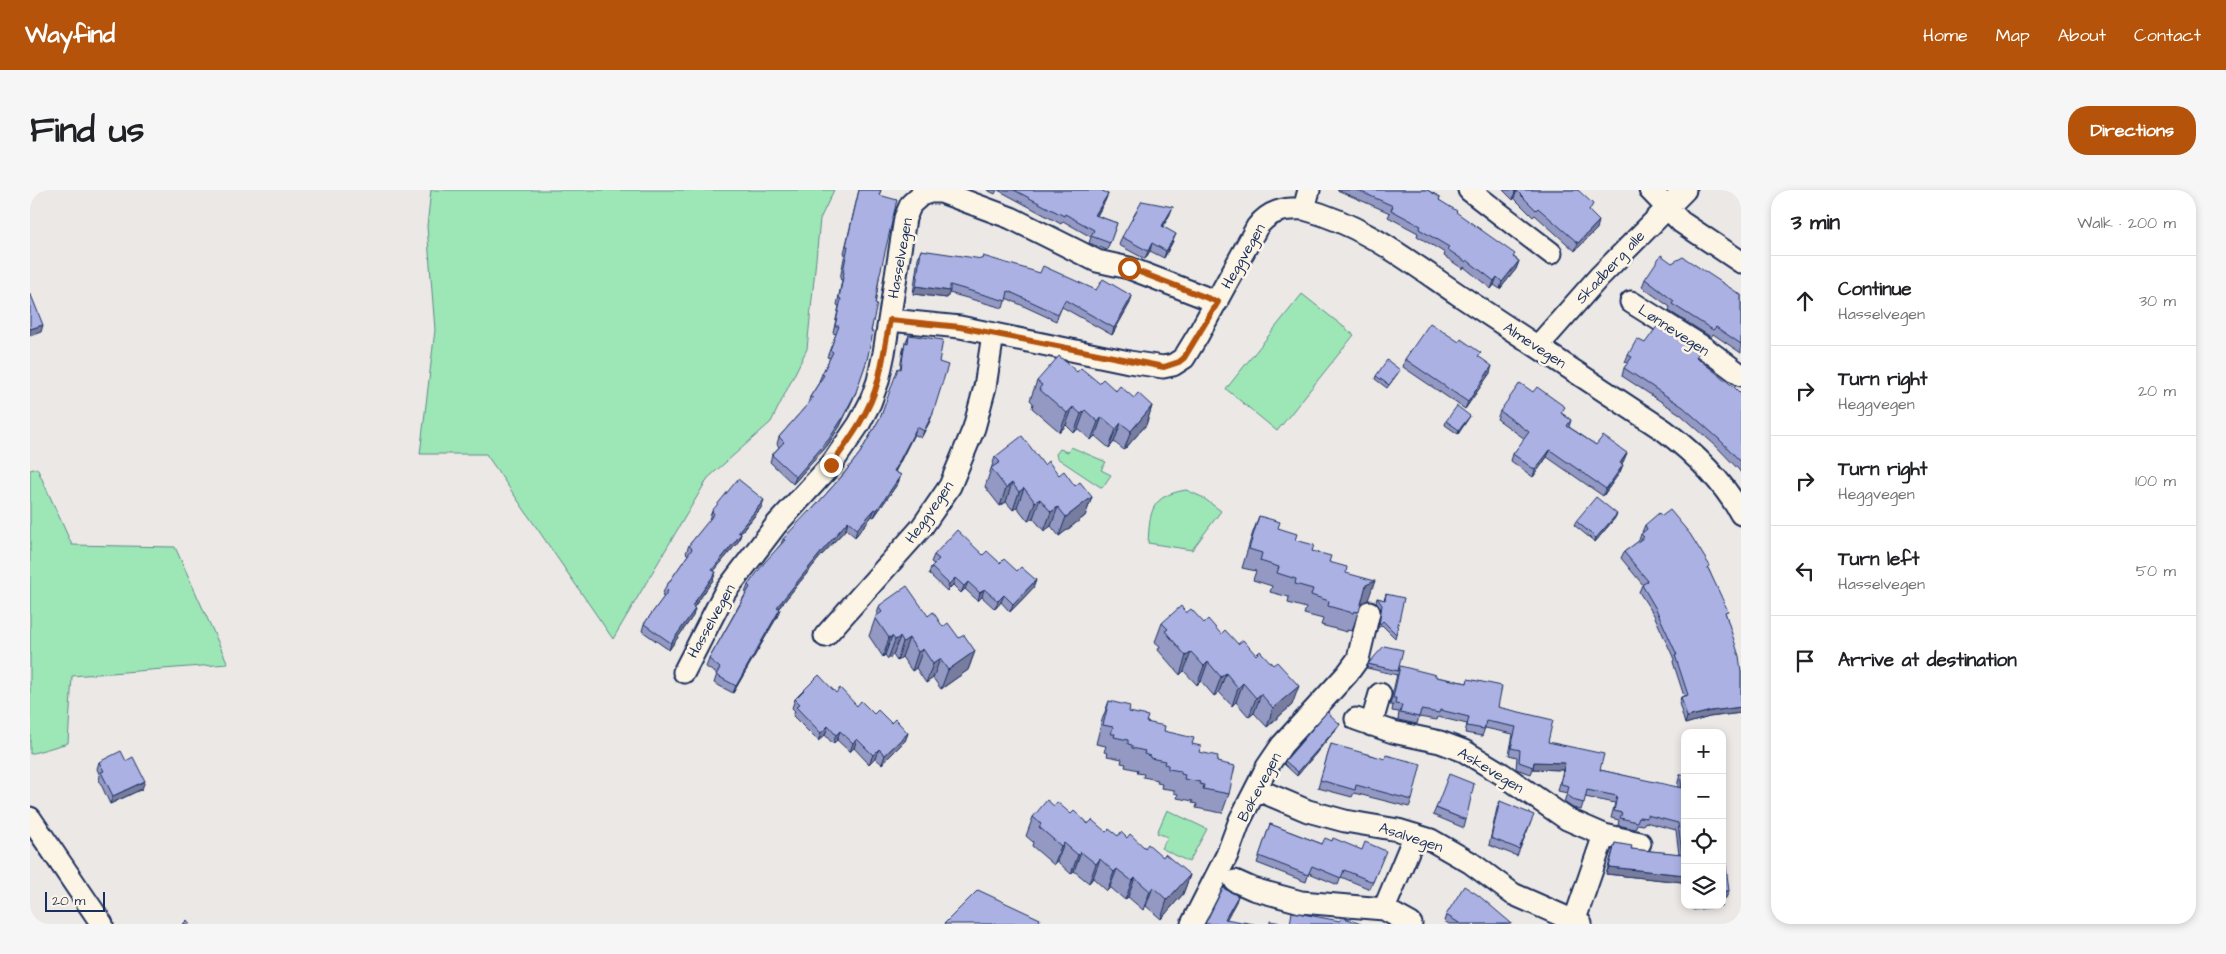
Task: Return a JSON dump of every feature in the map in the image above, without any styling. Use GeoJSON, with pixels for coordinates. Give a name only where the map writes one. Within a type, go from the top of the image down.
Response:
{"type":"FeatureCollection","features":[{"type":"Feature","properties":{"kind":"street"},"geometry":{"type":"LineString","coordinates":[[1469,190],[1552,253]]}},
{"type":"Feature","properties":{"kind":"street"},"geometry":{"type":"LineString","coordinates":[[1650,190],[1681,222],[1741,262]]}},
{"type":"Feature","properties":{"kind":"street","name":"Skadberg alle"},"geometry":{"type":"LineString","coordinates":[[1538,346],[1599,277],[1684,190]]}},
{"type":"Feature","properties":{"kind":"street","name":"Hasselvegen"},"geometry":{"type":"LineString","coordinates":[[684,672],[725,592],[776,525],[831,465],[859,424],[878,382],[890,320],[905,218],[912,204],[921,195],[930,192],[941,192],[990,209],[1097,261],[1129,268],[1218,302]]}},
{"type":"Feature","properties":{"kind":"street","name":"Heggvegen"},"geometry":{"type":"LineString","coordinates":[[890,320],[960,327],[1164,367],[1179,362],[1184,358],[1218,302],[1252,235],[1263,219],[1306,199]]}},
{"type":"Feature","properties":{"kind":"street","name":"Almevegen"},"geometry":{"type":"LineString","coordinates":[[1306,199],[1333,218],[1403,255],[1692,452],[1719,483],[1741,514]]}},
{"type":"Feature","properties":{"kind":"street","name":"Lønnevegen"},"geometry":{"type":"LineString","coordinates":[[1631,302],[1706,349],[1741,375]]}},
{"type":"Feature","properties":{"kind":"street","name":"Heggvegen"},"geometry":{"type":"LineString","coordinates":[[825,636],[922,527],[950,486],[974,428],[985,387],[993,334]]}},
{"type":"Feature","properties":{"kind":"street","name":"Bøkevegen"},"geometry":{"type":"LineString","coordinates":[[1192,924],[1227,855],[1240,820],[1282,745],[1348,674],[1358,659],[1369,612]]}},
{"type":"Feature","properties":{"kind":"street","name":"Askevegen"},"geometry":{"type":"LineString","coordinates":[[1380,694],[1363,722],[1440,742],[1464,751],[1502,774],[1567,819],[1604,835],[1640,843]]}},
{"type":"Feature","properties":{"kind":"street","name":"Asalvegen"},"geometry":{"type":"LineString","coordinates":[[1256,789],[1308,811],[1415,835],[1451,850],[1513,894],[1578,923]]}},
{"type":"Feature","properties":{"kind":"street"},"geometry":{"type":"LineString","coordinates":[[30,818],[102,924]]}},
{"type":"Feature","properties":{"kind":"street"},"geometry":{"type":"LineString","coordinates":[[1384,909],[1415,835]]}},
{"type":"Feature","properties":{"kind":"street"},"geometry":{"type":"LineString","coordinates":[[1578,923],[1604,835]]}},
{"type":"Feature","properties":{"kind":"street"},"geometry":{"type":"LineString","coordinates":[[1235,881],[1253,889],[1301,902],[1384,909],[1411,924]]}},
{"type":"Feature","properties":{"kind":"green space"},"geometry":{"type":"Polygon","coordinates":[[[431,190],[834,190],[820,219],[807,349],[771,422],[708,478],[613,639],[486,454],[420,454],[435,330],[427,226],[431,190]]]}},
{"type":"Feature","properties":{"kind":"green space"},"geometry":{"type":"Polygon","coordinates":[[[1302,294],[1354,335],[1277,431],[1226,389],[1302,294]]]}},
{"type":"Feature","properties":{"kind":"green space"},"geometry":{"type":"Polygon","coordinates":[[[1071,447],[1106,462],[1101,470],[1111,475],[1102,488],[1057,458],[1056,454],[1060,449],[1068,452],[1071,447]]]}},
{"type":"Feature","properties":{"kind":"green space"},"geometry":{"type":"Polygon","coordinates":[[[37,468],[72,545],[175,547],[228,664],[72,676],[68,743],[30,754],[30,470],[37,468]]]}},
{"type":"Feature","properties":{"kind":"green space"},"geometry":{"type":"Polygon","coordinates":[[[1186,490],[1202,497],[1221,511],[1192,550],[1148,543],[1151,514],[1154,507],[1165,496],[1186,490]]]}},
{"type":"Feature","properties":{"kind":"green space"},"geometry":{"type":"Polygon","coordinates":[[[1167,810],[1207,829],[1189,862],[1161,848],[1168,837],[1157,833],[1167,810]]]}},
{"type":"Feature","properties":{"kind":"building"},"geometry":{"type":"Polygon","coordinates":[[[859,190],[881,190],[879,195],[897,200],[879,278],[875,304],[877,304],[871,331],[873,332],[867,360],[856,392],[842,419],[829,439],[796,477],[772,455],[784,442],[779,437],[813,398],[810,397],[824,375],[822,374],[833,352],[830,350],[839,326],[835,326],[841,299],[839,298],[848,246],[846,246],[859,190]]]}},
{"type":"Feature","properties":{"kind":"building"},"geometry":{"type":"Polygon","coordinates":[[[1014,190],[1101,190],[1108,194],[1095,215],[1117,223],[1110,243],[1091,236],[1094,230],[1014,190]]]}},
{"type":"Feature","properties":{"kind":"building"},"geometry":{"type":"Polygon","coordinates":[[[1357,190],[1427,190],[1440,197],[1439,200],[1515,254],[1513,257],[1519,261],[1502,282],[1497,277],[1494,281],[1467,260],[1466,262],[1447,249],[1449,247],[1419,229],[1421,226],[1391,210],[1393,206],[1357,190]]]}},
{"type":"Feature","properties":{"kind":"building"},"geometry":{"type":"Polygon","coordinates":[[[1513,190],[1578,190],[1593,204],[1589,211],[1599,221],[1578,243],[1538,208],[1536,210],[1517,191],[1513,190]]]}},
{"type":"Feature","properties":{"kind":"building"},"geometry":{"type":"Polygon","coordinates":[[[1142,201],[1173,207],[1162,226],[1176,234],[1166,251],[1152,243],[1148,251],[1122,237],[1142,201]]]}},
{"type":"Feature","properties":{"kind":"building"},"geometry":{"type":"Polygon","coordinates":[[[921,250],[982,259],[983,256],[1040,273],[1043,266],[1096,290],[1103,279],[1132,296],[1114,328],[1065,300],[1058,314],[1008,291],[1006,301],[950,285],[950,291],[916,286],[921,250]]]}},
{"type":"Feature","properties":{"kind":"building"},"geometry":{"type":"Polygon","coordinates":[[[1661,255],[1672,263],[1683,257],[1741,295],[1741,344],[1716,327],[1713,330],[1672,304],[1674,301],[1645,279],[1661,255]]]}},
{"type":"Feature","properties":{"kind":"building"},"geometry":{"type":"Polygon","coordinates":[[[30,295],[43,325],[30,329],[30,295]]]}},
{"type":"Feature","properties":{"kind":"building"},"geometry":{"type":"Polygon","coordinates":[[[1430,323],[1459,342],[1461,339],[1481,353],[1478,356],[1492,366],[1468,402],[1405,359],[1430,323]]]}},
{"type":"Feature","properties":{"kind":"building"},"geometry":{"type":"Polygon","coordinates":[[[1658,325],[1700,351],[1696,357],[1741,394],[1741,462],[1719,439],[1683,407],[1624,368],[1632,357],[1628,355],[1637,339],[1645,343],[1658,325]]]}},
{"type":"Feature","properties":{"kind":"building"},"geometry":{"type":"Polygon","coordinates":[[[909,335],[943,340],[939,362],[948,365],[933,413],[924,431],[917,427],[894,471],[901,475],[877,510],[875,509],[857,529],[848,521],[777,607],[780,609],[736,686],[716,675],[720,668],[709,659],[750,587],[748,585],[764,563],[785,540],[783,539],[842,476],[860,453],[881,416],[898,368],[901,369],[905,342],[908,343],[909,335]]]}},
{"type":"Feature","properties":{"kind":"building"},"geometry":{"type":"Polygon","coordinates":[[[1059,356],[1077,372],[1081,368],[1099,383],[1103,379],[1116,391],[1120,386],[1134,398],[1138,393],[1152,406],[1131,431],[1121,423],[1116,429],[1102,417],[1098,422],[1085,410],[1081,414],[1073,407],[1067,413],[1039,389],[1042,385],[1037,381],[1059,356]]]}},
{"type":"Feature","properties":{"kind":"building"},"geometry":{"type":"Polygon","coordinates":[[[1387,360],[1400,370],[1389,385],[1376,376],[1387,360]]]}},
{"type":"Feature","properties":{"kind":"building"},"geometry":{"type":"Polygon","coordinates":[[[1520,383],[1533,392],[1537,387],[1565,407],[1561,413],[1571,420],[1567,426],[1596,445],[1603,436],[1627,453],[1620,463],[1623,465],[1606,489],[1550,450],[1535,470],[1513,454],[1529,432],[1500,411],[1520,383]]]}},
{"type":"Feature","properties":{"kind":"building"},"geometry":{"type":"Polygon","coordinates":[[[1457,406],[1470,416],[1459,430],[1446,421],[1457,406]]]}},
{"type":"Feature","properties":{"kind":"building"},"geometry":{"type":"Polygon","coordinates":[[[1022,436],[1044,465],[1048,461],[1059,475],[1064,471],[1075,486],[1080,482],[1092,497],[1066,517],[1058,507],[1051,512],[1040,499],[1035,502],[1024,488],[1019,492],[1012,483],[1006,488],[991,468],[1000,462],[995,457],[1022,436]]]}},
{"type":"Feature","properties":{"kind":"building"},"geometry":{"type":"Polygon","coordinates":[[[738,479],[764,500],[738,532],[741,534],[712,570],[716,572],[692,606],[695,609],[671,643],[644,624],[668,591],[665,588],[692,549],[689,545],[714,514],[712,511],[738,479]]]}},
{"type":"Feature","properties":{"kind":"building"},"geometry":{"type":"Polygon","coordinates":[[[1596,497],[1617,514],[1596,538],[1576,521],[1596,497]]]}},
{"type":"Feature","properties":{"kind":"building"},"geometry":{"type":"Polygon","coordinates":[[[1670,510],[1690,534],[1710,566],[1708,568],[1728,611],[1725,612],[1739,656],[1741,707],[1711,711],[1687,717],[1681,697],[1688,695],[1675,655],[1677,655],[1656,609],[1642,585],[1648,581],[1624,552],[1644,537],[1641,534],[1647,529],[1645,525],[1659,513],[1662,516],[1670,510]]]}},
{"type":"Feature","properties":{"kind":"building"},"geometry":{"type":"Polygon","coordinates":[[[1259,516],[1280,522],[1278,528],[1297,534],[1295,540],[1314,545],[1312,551],[1331,556],[1329,562],[1347,567],[1346,573],[1375,581],[1366,585],[1359,612],[1354,611],[1353,613],[1328,606],[1329,601],[1311,595],[1313,589],[1295,584],[1296,579],[1277,573],[1279,567],[1260,561],[1262,553],[1249,549],[1259,516]]]}},
{"type":"Feature","properties":{"kind":"building"},"geometry":{"type":"Polygon","coordinates":[[[957,530],[983,555],[987,551],[1000,563],[1004,559],[1017,571],[1021,567],[1036,580],[1013,604],[1004,595],[998,601],[984,589],[980,593],[968,582],[964,586],[955,578],[949,584],[931,567],[939,559],[934,555],[957,530]]]}},
{"type":"Feature","properties":{"kind":"building"},"geometry":{"type":"Polygon","coordinates":[[[907,586],[928,616],[933,612],[943,627],[948,623],[959,638],[964,635],[975,651],[948,670],[940,659],[933,664],[923,649],[918,652],[909,638],[903,642],[900,637],[895,640],[892,636],[889,638],[875,617],[882,612],[879,608],[880,605],[907,586]]]}},
{"type":"Feature","properties":{"kind":"building"},"geometry":{"type":"Polygon","coordinates":[[[1386,594],[1404,598],[1396,634],[1383,621],[1379,625],[1382,605],[1377,598],[1385,600],[1386,594]]]}},
{"type":"Feature","properties":{"kind":"building"},"geometry":{"type":"Polygon","coordinates":[[[1181,606],[1186,613],[1191,609],[1204,623],[1208,619],[1221,634],[1225,630],[1238,644],[1243,640],[1256,655],[1260,651],[1273,665],[1277,662],[1299,686],[1273,708],[1261,694],[1256,698],[1243,683],[1238,688],[1226,673],[1221,677],[1208,662],[1204,666],[1191,652],[1186,656],[1165,631],[1168,629],[1162,623],[1181,606]]]}},
{"type":"Feature","properties":{"kind":"building"},"geometry":{"type":"Polygon","coordinates":[[[1384,646],[1403,650],[1398,671],[1368,664],[1384,646]]]}},
{"type":"Feature","properties":{"kind":"building"},"geometry":{"type":"Polygon","coordinates":[[[1400,666],[1436,675],[1436,677],[1467,683],[1468,679],[1502,686],[1498,707],[1553,720],[1548,742],[1604,754],[1600,770],[1681,788],[1681,846],[1678,823],[1647,815],[1647,818],[1639,817],[1637,822],[1620,818],[1622,813],[1614,811],[1617,796],[1587,790],[1584,803],[1576,801],[1567,795],[1569,786],[1561,784],[1565,763],[1534,762],[1533,767],[1519,762],[1520,750],[1511,748],[1516,727],[1486,721],[1484,729],[1467,726],[1469,717],[1440,710],[1439,713],[1421,710],[1419,717],[1400,713],[1402,705],[1395,704],[1396,698],[1393,698],[1400,666]]]}},
{"type":"Feature","properties":{"kind":"building"},"geometry":{"type":"Polygon","coordinates":[[[819,675],[836,693],[840,688],[857,706],[861,701],[874,714],[878,710],[891,723],[895,719],[908,733],[885,755],[879,749],[873,755],[857,739],[853,743],[840,731],[836,735],[828,726],[821,733],[796,707],[800,704],[795,699],[819,675]]]}},
{"type":"Feature","properties":{"kind":"building"},"geometry":{"type":"Polygon","coordinates":[[[1109,701],[1130,706],[1129,712],[1148,716],[1146,722],[1165,726],[1164,731],[1194,738],[1192,744],[1201,746],[1199,752],[1218,756],[1217,762],[1235,766],[1229,794],[1203,789],[1204,785],[1199,784],[1200,782],[1184,779],[1185,775],[1181,774],[1181,771],[1168,769],[1168,765],[1164,764],[1165,761],[1150,758],[1151,756],[1144,754],[1145,751],[1132,748],[1132,745],[1128,744],[1128,740],[1114,737],[1115,734],[1111,734],[1113,727],[1103,725],[1109,701]]]}},
{"type":"Feature","properties":{"kind":"building"},"geometry":{"type":"Polygon","coordinates":[[[1327,712],[1340,724],[1298,772],[1285,761],[1327,712]]]}},
{"type":"Feature","properties":{"kind":"building"},"geometry":{"type":"Polygon","coordinates":[[[1331,744],[1385,759],[1386,755],[1421,764],[1412,800],[1356,785],[1355,790],[1320,780],[1331,744]]]}},
{"type":"Feature","properties":{"kind":"building"},"geometry":{"type":"Polygon","coordinates":[[[121,751],[126,761],[133,757],[145,781],[113,796],[101,772],[104,771],[99,762],[121,751]]]}},
{"type":"Feature","properties":{"kind":"building"},"geometry":{"type":"Polygon","coordinates":[[[1449,774],[1474,784],[1466,820],[1436,808],[1449,774]]]}},
{"type":"Feature","properties":{"kind":"building"},"geometry":{"type":"Polygon","coordinates":[[[1047,800],[1054,806],[1057,802],[1071,814],[1074,811],[1088,824],[1092,820],[1106,832],[1109,829],[1118,836],[1121,832],[1127,838],[1130,834],[1145,848],[1148,844],[1163,857],[1165,854],[1190,875],[1167,900],[1153,887],[1150,891],[1135,878],[1132,881],[1117,869],[1114,872],[1100,859],[1096,864],[1081,852],[1078,855],[1064,843],[1061,846],[1039,827],[1041,824],[1033,817],[1047,800]]]}},
{"type":"Feature","properties":{"kind":"building"},"geometry":{"type":"Polygon","coordinates":[[[1500,801],[1534,815],[1519,849],[1491,838],[1500,801]]]}},
{"type":"Feature","properties":{"kind":"building"},"geometry":{"type":"Polygon","coordinates":[[[1270,824],[1322,844],[1325,838],[1332,841],[1333,838],[1362,850],[1365,842],[1386,851],[1373,882],[1344,870],[1341,878],[1312,866],[1308,875],[1259,856],[1270,824]]]}},
{"type":"Feature","properties":{"kind":"building"},"geometry":{"type":"Polygon","coordinates":[[[1615,843],[1632,846],[1631,849],[1681,854],[1681,875],[1609,867],[1615,843]]]}},
{"type":"Feature","properties":{"kind":"building"},"geometry":{"type":"Polygon","coordinates":[[[1726,866],[1729,891],[1726,891],[1726,866]]]}},
{"type":"Feature","properties":{"kind":"building"},"geometry":{"type":"Polygon","coordinates":[[[1464,886],[1478,895],[1511,923],[1461,924],[1446,915],[1464,886]]]}},
{"type":"Feature","properties":{"kind":"building"},"geometry":{"type":"Polygon","coordinates":[[[1223,888],[1238,896],[1225,919],[1254,924],[1205,924],[1223,888]]]}},
{"type":"Feature","properties":{"kind":"building"},"geometry":{"type":"Polygon","coordinates":[[[978,890],[1040,919],[1038,924],[944,924],[978,890]]]}},
{"type":"Feature","properties":{"kind":"building"},"geometry":{"type":"Polygon","coordinates":[[[1292,912],[1340,921],[1342,917],[1361,924],[1290,924],[1292,912]]]}},
{"type":"Feature","properties":{"kind":"building"},"geometry":{"type":"Polygon","coordinates":[[[1270,921],[1287,924],[1270,924],[1270,921]]]}},
{"type":"Feature","properties":{"kind":"route"},"geometry":{"type":"LineString","coordinates":[[831,465],[859,424],[870,403],[878,382],[890,320],[960,327],[1130,362],[1164,367],[1179,362],[1184,358],[1218,302],[1129,268]]}}]}
